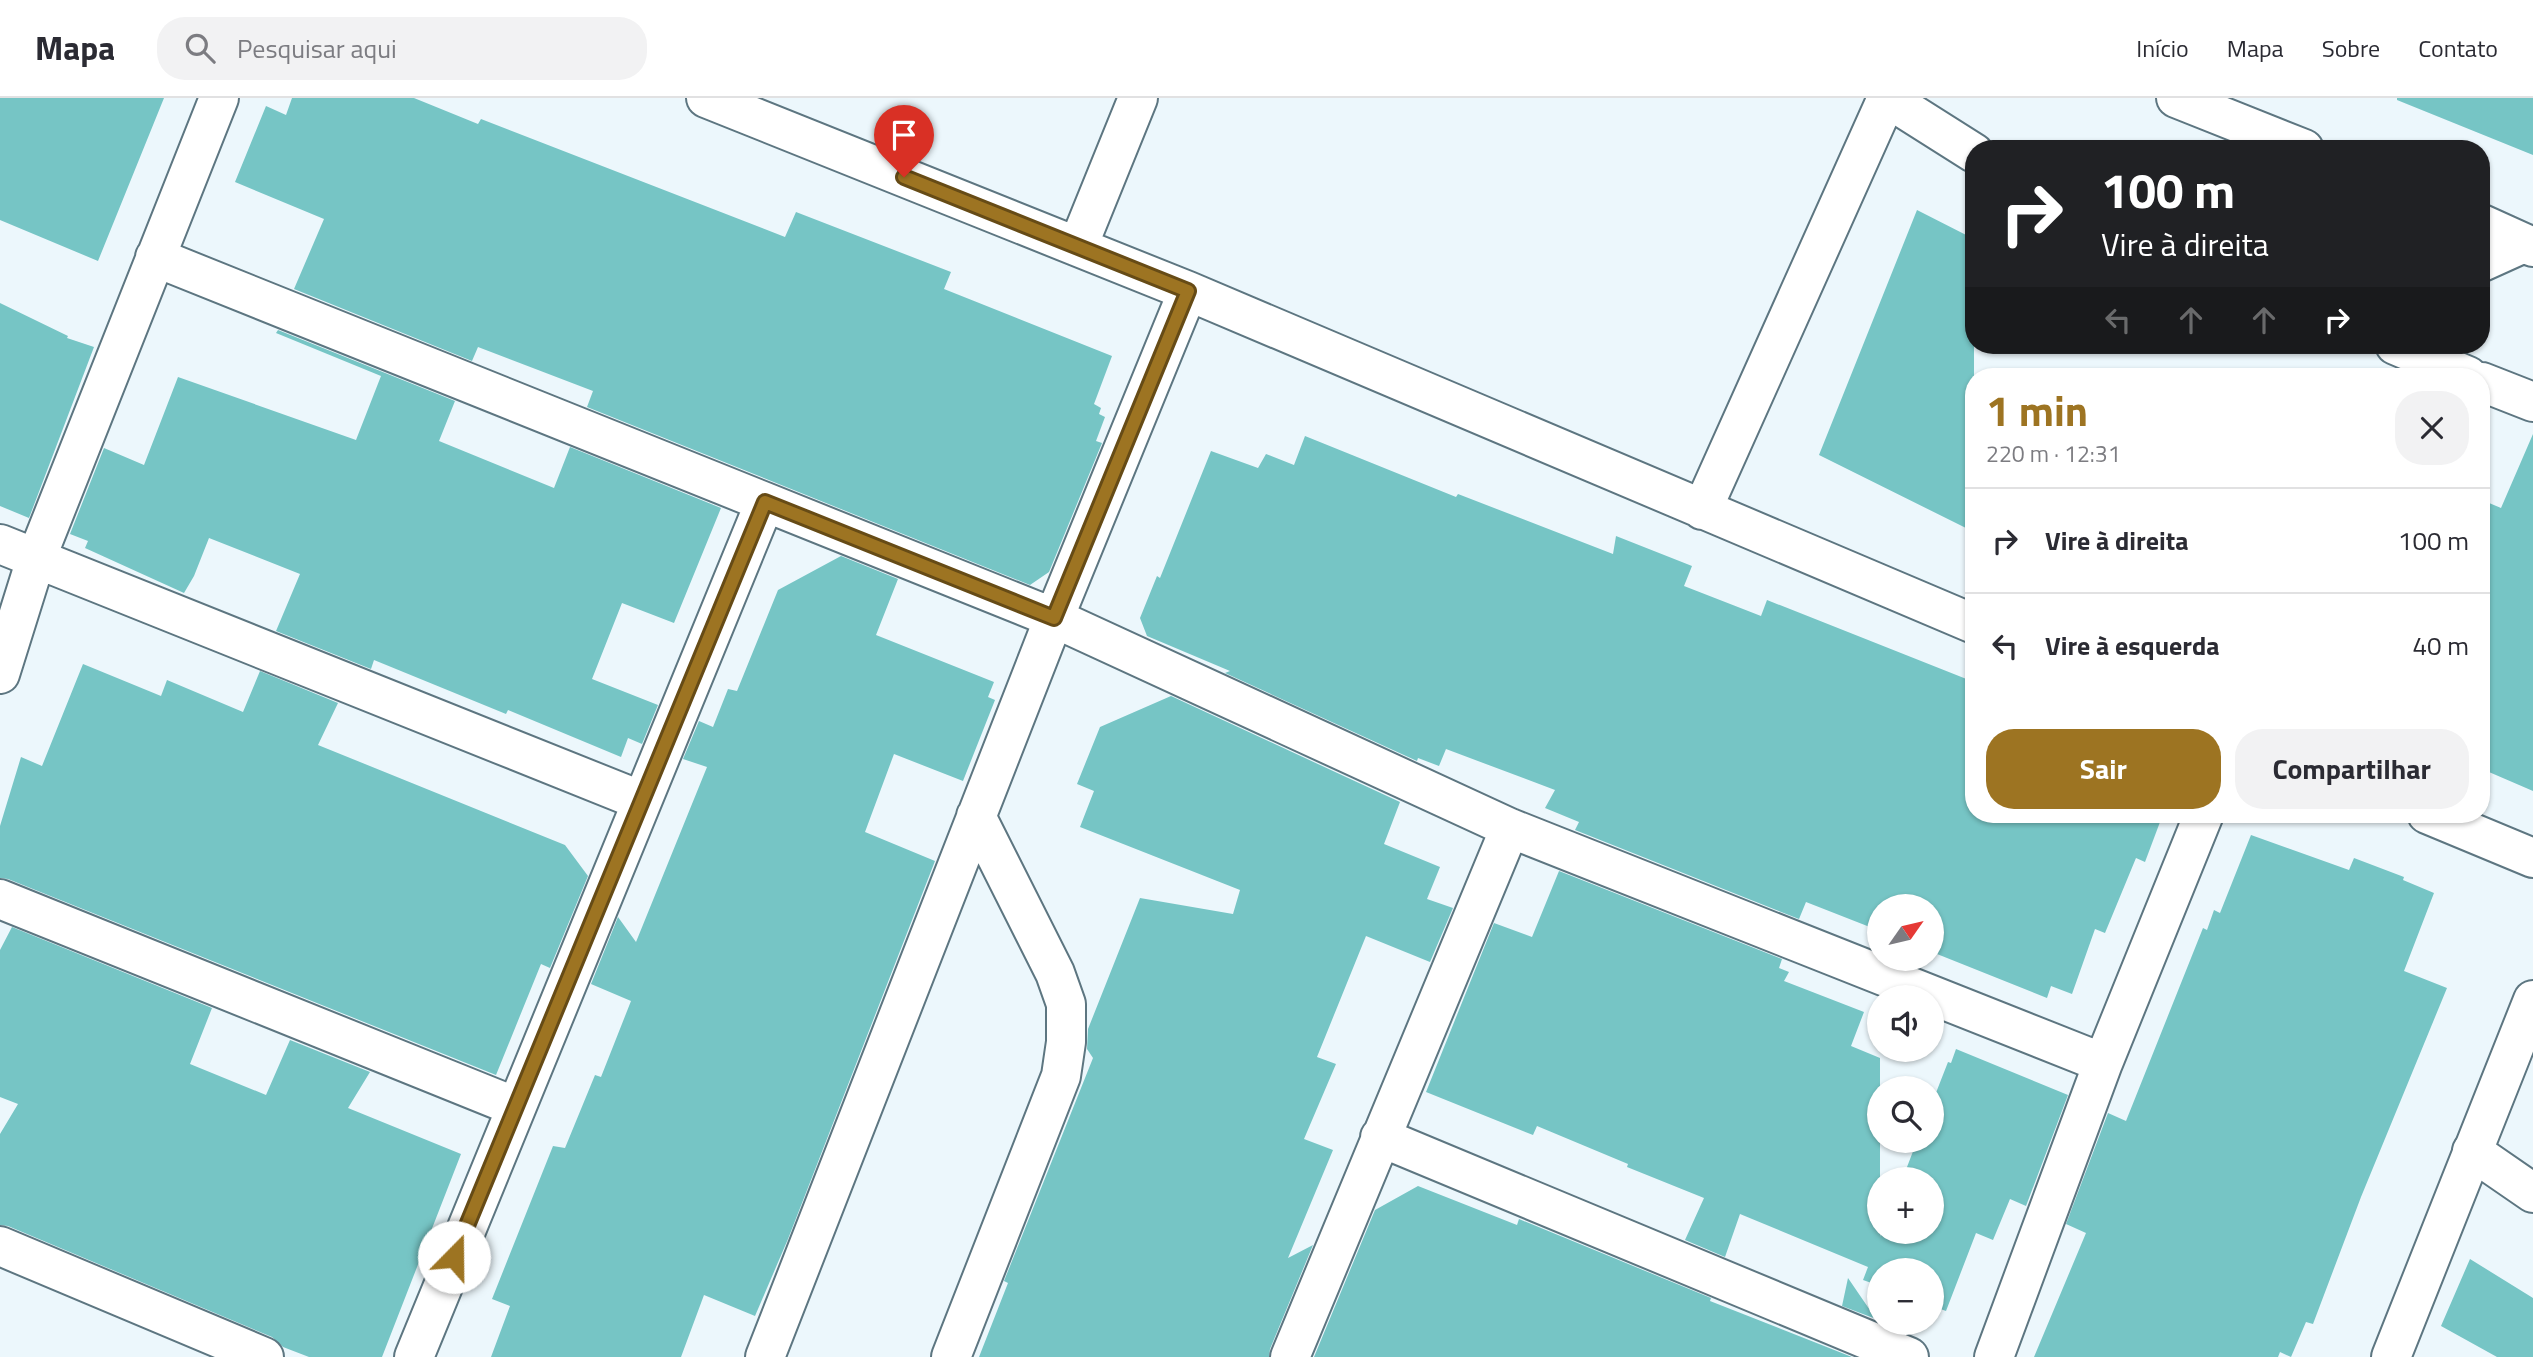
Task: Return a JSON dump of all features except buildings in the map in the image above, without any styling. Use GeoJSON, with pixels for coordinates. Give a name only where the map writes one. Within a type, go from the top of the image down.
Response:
{"type":"FeatureCollection","features":[{"type":"Feature","properties":{"kind":"street"},"geometry":{"type":"LineString","coordinates":[[0,674],[36,558],[219,98]]}},
{"type":"Feature","properties":{"kind":"street"},"geometry":{"type":"LineString","coordinates":[[706,98],[1188,291],[1965,620]]}},
{"type":"Feature","properties":{"kind":"street"},"geometry":{"type":"LineString","coordinates":[[1078,246],[1138,98]]}},
{"type":"Feature","properties":{"kind":"street"},"geometry":{"type":"LineString","coordinates":[[1702,510],[1887,98],[1965,147]]}},
{"type":"Feature","properties":{"kind":"street"},"geometry":{"type":"LineString","coordinates":[[2176,98],[2281,140]]}},
{"type":"Feature","properties":{"kind":"street"},"geometry":{"type":"LineString","coordinates":[[2490,228],[2528,245]]}},
{"type":"Feature","properties":{"kind":"street"},"geometry":{"type":"LineString","coordinates":[[2490,259],[2528,245]]}},
{"type":"Feature","properties":{"kind":"street"},"geometry":{"type":"LineString","coordinates":[[156,257],[1054,618],[1510,828],[2103,1063]]}},
{"type":"Feature","properties":{"kind":"street"},"geometry":{"type":"LineString","coordinates":[[765,1357],[1054,618],[1188,291]]}},
{"type":"Feature","properties":{"kind":"street"},"geometry":{"type":"LineString","coordinates":[[2423,354],[2447,362]]}},
{"type":"Feature","properties":{"kind":"street"},"geometry":{"type":"LineString","coordinates":[[2490,385],[2533,402]]}},
{"type":"Feature","properties":{"kind":"street"},"geometry":{"type":"LineString","coordinates":[[414,1357],[765,502]]}},
{"type":"Feature","properties":{"kind":"street"},"geometry":{"type":"LineString","coordinates":[[0,544],[642,800]]}},
{"type":"Feature","properties":{"kind":"street"},"geometry":{"type":"LineString","coordinates":[[951,1357],[1061,1076],[1066,1042],[1066,1004],[1055,973],[976,816]]}},
{"type":"Feature","properties":{"kind":"street"},"geometry":{"type":"LineString","coordinates":[[1994,1357],[2103,1063],[2200,823]]}},
{"type":"Feature","properties":{"kind":"street"},"geometry":{"type":"LineString","coordinates":[[2449,823],[2533,858]]}},
{"type":"Feature","properties":{"kind":"street"},"geometry":{"type":"LineString","coordinates":[[1290,1357],[1510,828]]}},
{"type":"Feature","properties":{"kind":"street"},"geometry":{"type":"LineString","coordinates":[[0,900],[516,1107]]}},
{"type":"Feature","properties":{"kind":"street"},"geometry":{"type":"LineString","coordinates":[[2392,1357],[2533,1000]]}},
{"type":"Feature","properties":{"kind":"street"},"geometry":{"type":"LineString","coordinates":[[1380,1137],[1909,1357]]}},
{"type":"Feature","properties":{"kind":"street"},"geometry":{"type":"LineString","coordinates":[[2472,1152],[2533,1193]]}},
{"type":"Feature","properties":{"kind":"street"},"geometry":{"type":"LineString","coordinates":[[0,1246],[264,1357]]}},
{"type":"Feature","properties":{"kind":"route"},"geometry":{"type":"LineString","coordinates":[[454,1257],[765,502],[1054,618],[1188,291],[904,177]]}}]}
